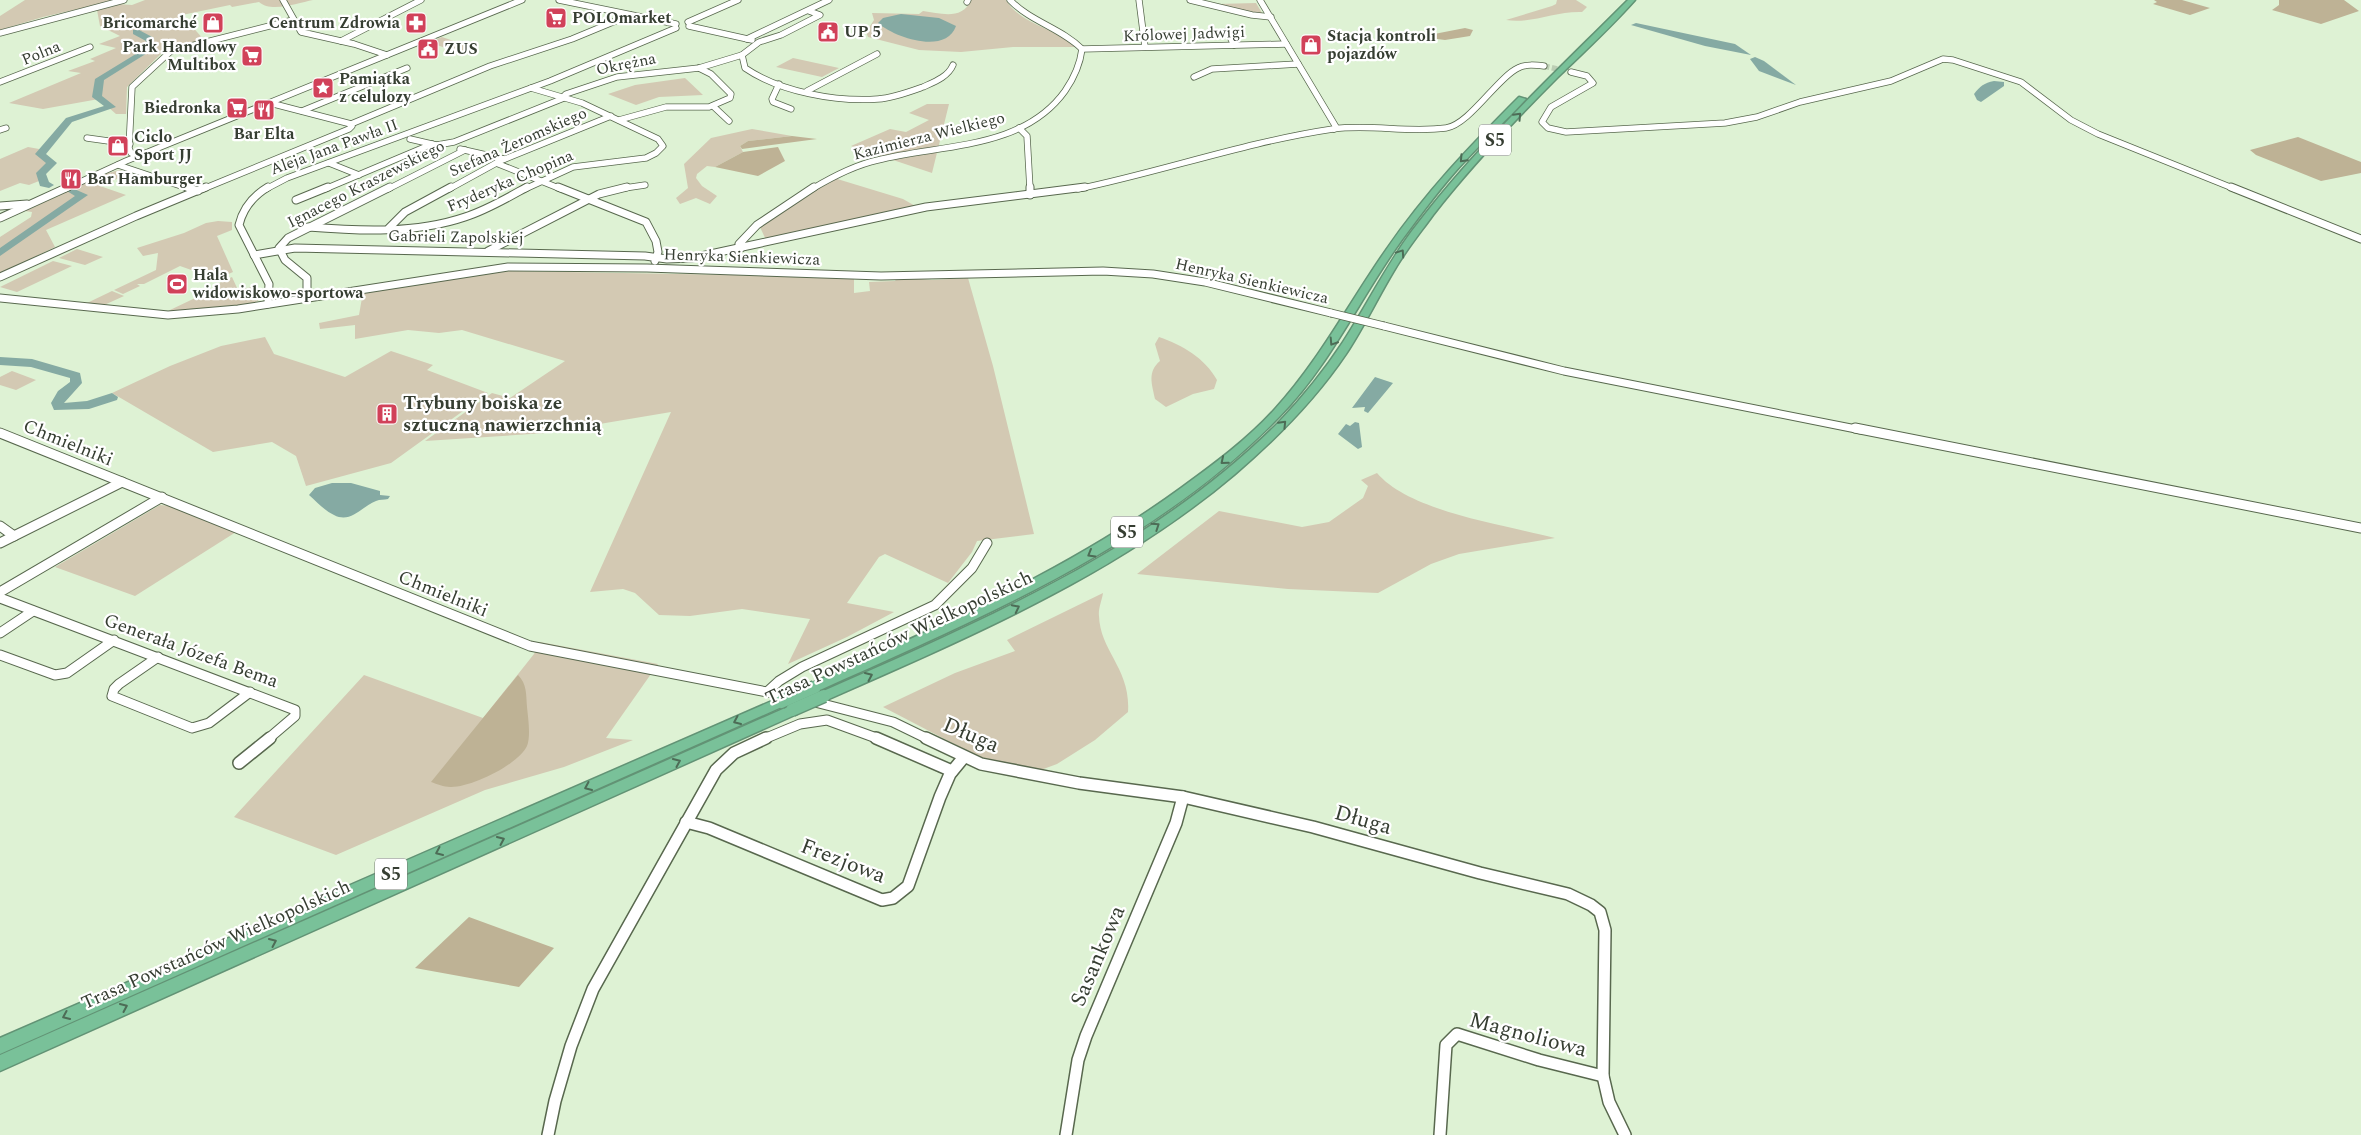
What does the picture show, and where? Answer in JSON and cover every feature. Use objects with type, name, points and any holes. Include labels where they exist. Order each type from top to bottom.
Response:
[{"type":"highway","name":"Trasa Powstańców Wielkopolskich","points":[[0,1063],[820,691],[1077,561],[1125,534],[1223,462],[1278,412],[1326,353],[1388,254],[1426,202],[1461,160],[1621,0]]},
{"type":"highway","name":"Trasa Powstańców Wielkopolskich","points":[[820,691],[980,626],[1076,576],[1163,521],[1201,494],[1254,451],[1304,401],[1324,377],[1347,344],[1391,269],[1432,211],[1472,164],[1632,0]]},
{"type":"highway","name":"Trasa Powstańców Wielkopolskich","points":[[0,1046],[787,706]]},
{"type":"street","points":[[0,32],[35,21],[99,8],[124,0]]},
{"type":"street","points":[[283,0],[302,33],[341,41],[387,55]]},
{"type":"street","points":[[341,41],[422,0]]},
{"type":"street","points":[[0,218],[138,156],[522,0]]},
{"type":"street","points":[[559,0],[676,26],[688,24],[738,0]]},
{"type":"street","points":[[747,39],[829,0]]},
{"type":"street","points":[[1010,0],[1022,14],[1057,31],[1082,49]]},
{"type":"street","points":[[1139,0],[1145,48]]},
{"type":"street","points":[[1190,0],[1271,18]]},
{"type":"street","points":[[1260,0],[1336,127],[1334,129]]},
{"type":"street","points":[[809,11],[820,15],[781,35],[759,42],[742,54],[742,63],[746,70],[762,79],[807,91],[850,98],[886,98],[938,80],[953,65]]},
{"type":"street","points":[[0,277],[106,229],[348,128],[352,126],[351,124],[490,66],[572,39],[630,15]]},
{"type":"street","points":[[168,52],[293,20]]},
{"type":"street","points":[[688,24],[759,42]]},
{"type":"street","name":"Aleja Jana Pawła II","points":[[268,304],[270,286],[239,225],[247,207],[261,192],[274,183],[531,88],[676,26]]},
{"type":"street","points":[[1227,31],[1234,45]]},
{"type":"street","name":"Królowej Jadwigi","points":[[1082,49],[1286,44]]},
{"type":"street","name":"Polna","points":[[0,82],[90,46]]},
{"type":"street","points":[[138,156],[130,152],[132,87],[174,46]]},
{"type":"street","name":"Kazimierza Wielkiego","points":[[741,248],[739,244],[741,240],[756,226],[809,188],[831,176],[877,160],[911,152],[970,144],[1019,128],[1040,117],[1060,102],[1081,62],[1082,49]]},
{"type":"street","name":"Okrężna","points":[[563,98],[566,94],[617,77],[676,69],[699,68],[742,54]]},
{"type":"street","points":[[807,91],[877,54]]},
{"type":"street","points":[[1571,72],[1587,76],[1593,83],[1555,103],[1543,118],[1542,122],[1548,128],[1566,132],[1725,122],[1757,117],[1800,102],[1891,81],[1943,59],[1953,60],[2021,82],[2059,111],[2098,134],[2361,239]]},
{"type":"street","points":[[1194,77],[1212,69],[1298,64]]},
{"type":"street","points":[[657,258],[692,258],[910,210],[1030,195],[1126,179],[1211,155],[1334,129],[1448,128],[1465,117],[1517,68],[1530,65],[1544,66]]},
{"type":"street","points":[[302,111],[407,68]]},
{"type":"street","points":[[619,120],[666,107],[713,106],[729,100],[731,94],[711,74],[699,68]]},
{"type":"street","points":[[779,84],[772,99],[773,102],[791,109]]},
{"type":"street","name":"Fryderyka Chopina","points":[[308,228],[420,228],[453,221],[566,170],[584,164],[644,158],[653,155],[662,148],[662,142],[658,139],[611,116],[531,88]]},
{"type":"street","points":[[410,138],[437,145],[455,145],[563,98]]},
{"type":"street","points":[[270,103],[351,124]]},
{"type":"street","points":[[713,106],[729,121]]},
{"type":"street","name":"Stefana Żeromskiego","points":[[389,228],[404,212],[504,159],[611,116]]},
{"type":"street","points":[[1019,128],[1027,136],[1030,195]]},
{"type":"street","points":[[87,138],[130,144]]},
{"type":"street","points":[[296,200],[437,145]]},
{"type":"street","points":[[420,151],[437,145]]},
{"type":"street","points":[[455,145],[465,150],[504,159]]},
{"type":"street","name":"Ignacego Kraszewskiego","points":[[307,291],[309,284],[307,277],[282,257],[279,249],[288,238],[465,150]]},
{"type":"street","points":[[329,163],[359,175]]},
{"type":"street","points":[[496,164],[649,224],[659,253],[657,258],[647,268]]},
{"type":"street","points":[[118,165],[198,191]]},
{"type":"street","points":[[488,251],[588,199],[614,189],[645,185]]},
{"type":"street","points":[[0,206],[31,204]]},
{"type":"street","name":"Gabrieli Zapolskiej","points":[[254,255],[279,249],[488,251],[657,258]]},
{"type":"street","name":"Henryka Sienkiewicza","points":[[0,298],[153,314],[205,313],[508,267],[647,268],[881,276],[1086,271],[1138,273],[1213,283],[1478,351],[1664,392],[2361,528]]},
{"type":"street","name":"Chmielniki","points":[[0,433],[530,646],[768,692],[893,722]]},
{"type":"street","points":[[0,543],[122,482]]},
{"type":"street","points":[[0,592],[162,497]]},
{"type":"street","points":[[0,526],[14,536]]},
{"type":"street","points":[[768,692],[778,681],[802,667],[935,604],[972,568],[987,543]]},
{"type":"street","name":"Generała Józefa Bema","points":[[0,598],[292,707],[296,712],[292,719],[239,763]]},
{"type":"street","points":[[0,633],[33,611]]},
{"type":"street","points":[[0,654],[55,675],[67,673],[114,640]]},
{"type":"street","points":[[158,657],[119,684],[114,689],[112,696],[192,728],[209,723],[250,692]]},
{"type":"street","points":[[548,1135],[558,1092],[585,1007],[593,989],[716,770],[734,753],[800,724],[827,720],[866,733],[952,771]]},
{"type":"street","name":"Długa","points":[[893,722],[981,764],[1011,771],[1183,798],[1313,827],[1480,873],[1568,894],[1592,905],[1600,912],[1604,930],[1603,1076],[1609,1102],[1625,1135]]},
{"type":"street","name":"Frezjowa","points":[[686,822],[709,828],[882,900],[893,898],[908,886],[940,797],[952,771],[964,757]]},
{"type":"street","name":"Sasankowa","points":[[1066,1135],[1074,1078],[1083,1044],[1176,823],[1183,798]]},
{"type":"street","name":"Magnoliowa","points":[[1440,1135],[1446,1045],[1457,1034],[1539,1060],[1603,1076]]},
{"type":"shaded area","points":[[25,0],[118,0],[43,17],[0,30],[0,16]]},
{"type":"shaded area","points":[[145,0],[313,0],[277,7],[270,7],[259,2],[232,7],[230,5],[182,15],[205,41],[178,48],[176,44],[170,45],[127,87],[126,114],[116,114],[99,99],[43,109],[9,103],[81,73],[68,71],[95,61],[90,59],[116,48],[99,44],[120,36],[100,26],[97,10],[118,4],[132,5]]},
{"type":"shaded area","points":[[971,0],[1006,0],[1020,15],[1067,40],[1075,47],[1013,47],[961,52],[919,50],[868,37],[866,32],[874,20],[872,13],[919,14],[923,11],[950,14],[962,11]]},
{"type":"shaded area","points":[[1196,0],[1217,4],[1256,3],[1262,13],[1251,14]]},
{"type":"shaded area","points":[[1557,0],[1576,0],[1587,7],[1582,12],[1562,13],[1516,21],[1506,20],[1552,6],[1556,4]]},
{"type":"shaded area","points":[[2154,0],[2182,0],[2210,8],[2190,15],[2153,4],[2157,2]]},
{"type":"shaded area","points":[[2279,0],[2344,0],[2359,11],[2321,24],[2272,10],[2279,5]]},
{"type":"shaded area","points":[[1465,28],[1473,30],[1470,36],[1445,40],[1429,38],[1429,35]]},
{"type":"shaded area","points":[[442,37],[474,48],[459,53],[429,42]]},
{"type":"shaded area","points":[[793,58],[839,68],[822,77],[776,67]]},
{"type":"shaded area","points":[[685,78],[703,95],[659,97],[636,105],[608,94],[635,85]]},
{"type":"shaded area","points":[[927,104],[949,104],[932,173],[851,146],[890,129],[906,132],[929,120],[909,113]]},
{"type":"shaded area","points":[[752,129],[792,136],[748,141],[740,146],[743,152],[715,167],[707,166],[697,174],[696,178],[702,186],[717,196],[710,204],[696,198],[680,204],[676,198],[688,188],[684,164],[711,138]]},
{"type":"shaded area","points":[[792,136],[817,139],[742,149],[740,146],[748,141]]},
{"type":"shaded area","points":[[2298,137],[2361,162],[2361,173],[2321,181],[2256,155],[2250,150]]},
{"type":"shaded area","points":[[28,147],[39,149],[38,155],[48,164],[38,173],[39,181],[29,185],[20,183],[0,191],[0,159]]},
{"type":"shaded area","points":[[778,147],[785,161],[758,176],[715,167],[743,152]]},
{"type":"shaded area","points":[[119,170],[131,173],[100,186],[126,195],[46,230],[55,247],[0,274],[0,237],[31,217],[32,212],[25,211],[105,174]]},
{"type":"shaded area","points":[[834,178],[903,199],[917,207],[766,240],[760,227]]},
{"type":"shaded area","points":[[218,221],[232,222],[232,230],[217,236],[233,272],[217,279],[180,266],[144,284],[137,284],[140,286],[123,294],[114,290],[156,270],[158,253],[143,256],[137,248],[184,233],[206,223]]},
{"type":"shaded area","points":[[77,249],[103,257],[85,265],[59,258]]},
{"type":"shaded area","points":[[53,261],[72,266],[17,292],[0,287]]},
{"type":"shaded area","points":[[510,271],[854,277],[854,293],[870,291],[869,282],[895,281],[898,277],[932,280],[968,278],[993,366],[1034,534],[977,541],[972,552],[948,583],[885,554],[879,557],[847,603],[894,612],[847,637],[788,664],[810,619],[742,609],[690,616],[659,615],[635,593],[623,589],[590,592],[671,412],[546,433],[425,441],[492,393],[510,398],[565,361],[462,330],[439,333],[408,330],[355,339],[355,325],[320,329],[319,323],[359,315],[363,292]]},
{"type":"shaded area","points":[[232,277],[238,290],[256,286],[260,292],[259,300],[247,307],[165,315],[170,310],[212,290],[221,282]]},
{"type":"shaded area","points":[[112,291],[124,296],[102,306],[85,304]]},
{"type":"shaded area","points":[[265,337],[274,354],[345,377],[391,351],[433,365],[427,370],[488,393],[391,463],[306,486],[296,456],[272,442],[213,452],[112,393],[170,366],[221,346]]},
{"type":"shaded area","points":[[1159,337],[1184,348],[1206,365],[1217,380],[1214,389],[1193,394],[1166,407],[1155,399],[1152,374],[1153,369],[1160,361],[1155,344]]},
{"type":"shaded area","points":[[12,371],[36,380],[16,390],[0,385],[0,377]]},
{"type":"shaded area","points":[[1377,473],[1392,486],[1412,498],[1435,507],[1486,522],[1555,538],[1459,554],[1431,564],[1378,593],[1288,589],[1137,574],[1219,511],[1302,527],[1329,522],[1363,498],[1368,486],[1361,480]]},
{"type":"shaded area","points":[[160,505],[171,506],[236,532],[135,596],[55,567]]},
{"type":"shaded area","points":[[1103,593],[1099,613],[1101,628],[1104,640],[1125,684],[1128,697],[1128,712],[1095,740],[1057,764],[1038,771],[983,759],[883,707],[955,673],[1015,651],[1007,640]]},
{"type":"shaded area","points":[[540,642],[658,664],[606,738],[633,740],[564,767],[485,790],[336,855],[234,817],[364,675],[483,718],[534,654]]},
{"type":"shaded area","points":[[518,675],[526,690],[529,726],[527,746],[522,753],[504,768],[469,784],[450,787],[431,782]]},
{"type":"shaded area","points":[[469,917],[554,948],[519,987],[415,968]]},
{"type":"water","points":[[901,14],[939,18],[956,26],[950,35],[942,40],[931,42],[896,34],[878,23],[883,18]]},
{"type":"water","points":[[1636,23],[1735,44],[1751,55],[1705,46],[1631,25]]},
{"type":"water","points":[[1755,57],[1764,61],[1796,85],[1759,71],[1750,59]]},
{"type":"water","points":[[1994,81],[2004,82],[2004,86],[1981,102],[1977,100],[1974,94],[1978,89]]},
{"type":"water","points":[[1375,377],[1393,383],[1368,413],[1364,411],[1365,407],[1352,408]]},
{"type":"water","points":[[1355,422],[1359,423],[1362,447],[1358,449],[1338,434],[1346,424],[1350,426]]},
{"type":"water","points":[[332,483],[351,483],[380,491],[380,495],[390,496],[388,499],[371,503],[351,516],[340,517],[327,511],[309,495],[315,488]]},
{"type":"waterway","points":[[49,185],[44,184],[41,173],[52,163],[40,154],[69,120],[111,107],[97,97],[100,79],[148,50],[151,40],[136,32]]},
{"type":"waterway","points":[[0,253],[83,195],[72,191]]},
{"type":"waterway","points":[[0,361],[32,363],[76,376],[76,383],[63,394],[57,403],[59,407],[89,405],[112,397]]},
{"type":"tunnel","points":[[1544,66],[1571,72]]},
{"type":"place","name":"POLOmarket","points":[[556,18]]},
{"type":"place","name":"Bricomarché","points":[[213,23]]},
{"type":"place","name":"Centrum Zdrowia","points":[[416,23]]},
{"type":"place","name":"UP 5","points":[[828,32]]},
{"type":"place","name":"Stacja kontroli pojazdów","points":[[1311,45]]},
{"type":"place","name":"ZUS","points":[[428,49]]},
{"type":"place","name":"Park Handlowy Multibox","points":[[252,56]]},
{"type":"place","name":"Pamiątka z celulozy","points":[[323,88]]},
{"type":"place","name":"Biedronka","points":[[237,108]]},
{"type":"place","name":"Bar Elta","points":[[264,110]]},
{"type":"place","name":"Ciclo Sport JJ","points":[[118,146]]},
{"type":"place","name":"Bar Hamburger","points":[[71,179]]},
{"type":"place","name":"Hala widowiskowo-sportowa","points":[[177,284]]},
{"type":"place","name":"Trybuny boiska ze sztuczną nawierzchnią","points":[[387,414]]}]
